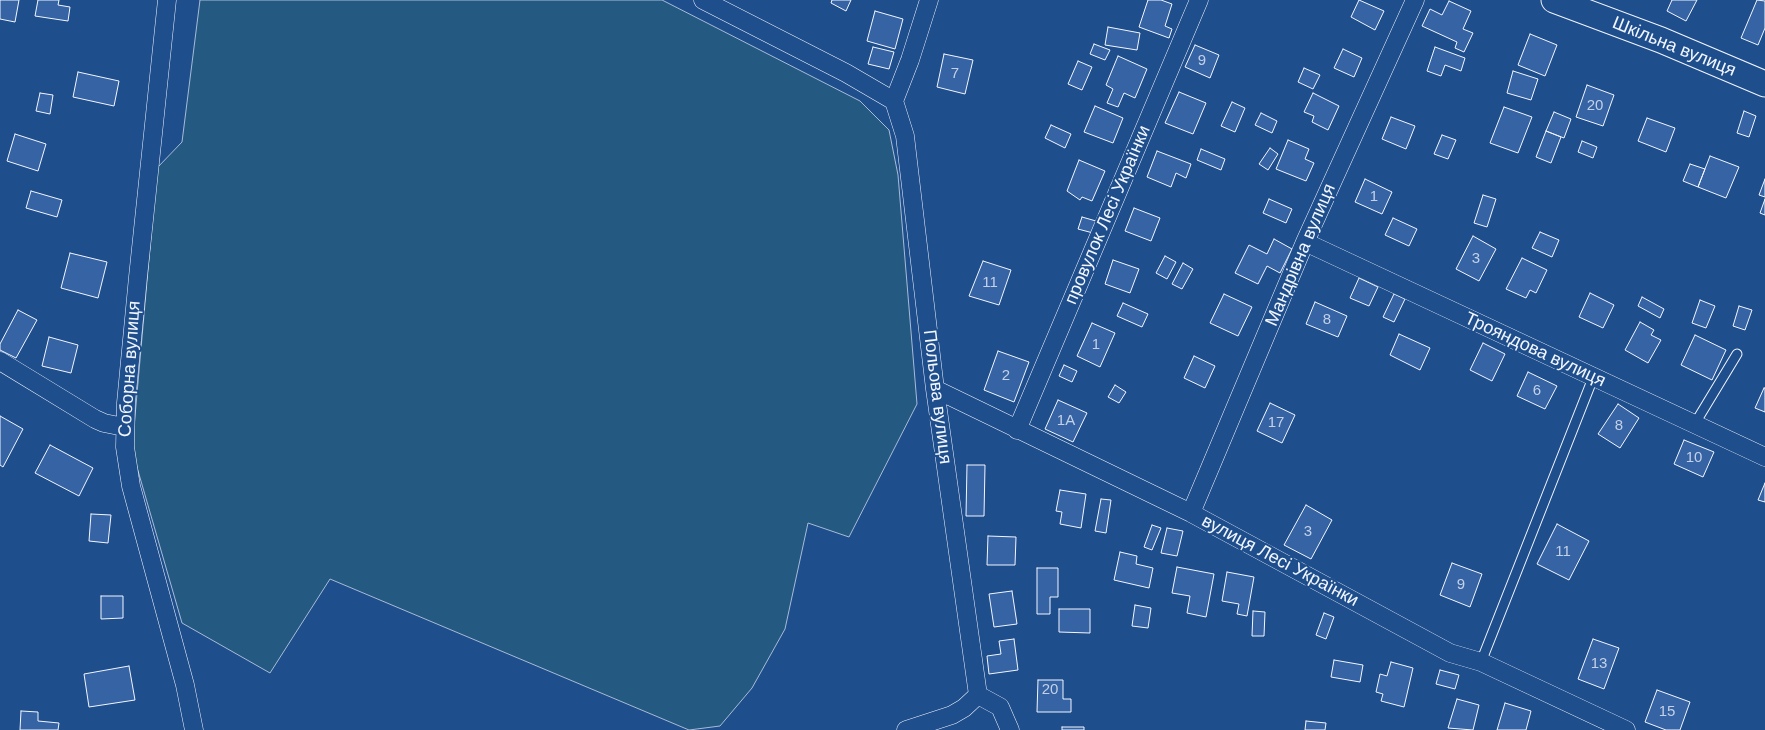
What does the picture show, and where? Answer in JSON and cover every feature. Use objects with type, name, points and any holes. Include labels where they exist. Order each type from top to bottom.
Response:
[{"type":"main road","name":"Шкільна вулиця","points":[[1554,0],[1661,40],[1765,84]]},
{"type":"street","name":"Соборна вулиця","points":[[167,0],[124,427],[131,486],[184,685],[194,730]]},
{"type":"street","points":[[703,0],[846,73],[894,101],[910,60],[929,0]]},
{"type":"street","name":"провулок Лесі Українки","points":[[1017,430],[1199,0]]},
{"type":"street","name":"Мандрівна вулиця","points":[[1191,513],[1305,242],[1415,0]]},
{"type":"street","name":"Польова вулиця","points":[[894,101],[905,136],[935,389],[978,695]]},
{"type":"street","name":"Трояндова вулиця","points":[[1305,242],[1765,457]]},
{"type":"street","points":[[0,361],[104,423],[124,427]]},
{"type":"street","name":"вулиця Лесі Українки","points":[[935,389],[1191,513],[1450,653],[1481,662],[1626,730]]},
{"type":"street","points":[[906,730],[952,715],[964,708],[978,695],[1000,707],[1010,730]]},
{"type":"lane","points":[[1693,425],[1736,354]]},
{"type":"lane","points":[[1481,662],[1593,378]]},
{"type":"shaded area","points":[[200,0],[662,0],[860,101],[889,130],[898,175],[917,404],[849,537],[808,523],[785,629],[752,688],[720,726],[689,730],[330,579],[270,673],[182,623],[132,450],[157,168],[182,142]]},
{"type":"building","points":[[0,0],[19,0],[15,22],[0,19]]},
{"type":"building","points":[[38,0],[59,0],[58,5],[70,7],[68,21],[35,16]]},
{"type":"building","points":[[832,0],[851,0],[846,11],[831,3]]},
{"type":"building","points":[[1148,0],[1161,0],[1172,4],[1165,26],[1172,29],[1169,38],[1139,27]]},
{"type":"building","points":[[1359,0],[1384,11],[1375,30],[1351,17]]},
{"type":"building","points":[[1672,0],[1697,0],[1686,21],[1667,11]]},
{"type":"building","points":[[1757,0],[1765,1],[1765,28],[1758,45],[1741,38]]},
{"type":"building","points":[[1449,1],[1471,11],[1463,29],[1473,33],[1464,52],[1455,48],[1457,42],[1422,26],[1430,9],[1442,15]]},
{"type":"building","points":[[875,11],[903,19],[895,49],[867,41]]},
{"type":"building","points":[[1108,27],[1140,33],[1137,50],[1105,45]]},
{"type":"building","points":[[1530,34],[1557,45],[1545,76],[1518,65]]},
{"type":"building","points":[[1094,44],[1110,50],[1105,60],[1090,54]]},
{"type":"building","points":[[1195,45],[1219,55],[1210,78],[1185,67]]},
{"type":"building","points":[[873,47],[894,52],[889,69],[868,64]]},
{"type":"building","points":[[1435,47],[1465,58],[1461,71],[1445,65],[1441,76],[1427,71]]},
{"type":"building","points":[[1343,49],[1362,58],[1354,77],[1334,68]]},
{"type":"building","points":[[944,54],[973,60],[965,94],[937,87]]},
{"type":"building","points":[[1118,56],[1147,69],[1135,98],[1124,93],[1118,107],[1107,103],[1113,89],[1106,85]]},
{"type":"building","points":[[1078,61],[1092,67],[1082,90],[1068,84]]},
{"type":"building","points":[[1304,68],[1320,75],[1313,89],[1298,82]]},
{"type":"building","points":[[1513,71],[1538,79],[1531,100],[1507,93]]},
{"type":"building","points":[[78,72],[119,81],[114,106],[73,97]]},
{"type":"building","points":[[1587,85],[1614,95],[1603,126],[1576,117]]},
{"type":"building","points":[[1179,92],[1206,103],[1193,134],[1165,123]]},
{"type":"building","points":[[40,93],[53,95],[50,114],[36,111]]},
{"type":"building","points":[[1313,93],[1339,106],[1328,130],[1312,122],[1314,116],[1304,112]]},
{"type":"building","points":[[1232,102],[1245,108],[1235,132],[1221,126]]},
{"type":"building","points":[[1095,106],[1123,118],[1113,143],[1084,132]]},
{"type":"building","points":[[1504,107],[1532,117],[1518,153],[1490,143]]},
{"type":"building","points":[[1744,111],[1756,116],[1749,137],[1737,133]]},
{"type":"building","points":[[1554,112],[1571,119],[1564,138],[1546,131]]},
{"type":"building","points":[[1261,113],[1277,121],[1272,133],[1255,125]]},
{"type":"building","points":[[1391,117],[1415,126],[1406,149],[1382,139]]},
{"type":"building","points":[[1647,118],[1675,128],[1666,152],[1638,141]]},
{"type":"building","points":[[1051,125],[1071,134],[1065,148],[1045,138]]},
{"type":"building","points":[[1546,131],[1561,137],[1551,163],[1536,157]]},
{"type":"building","points":[[15,134],[46,144],[38,171],[7,161]]},
{"type":"building","points":[[1442,135],[1456,140],[1448,159],[1434,154]]},
{"type":"building","points":[[1288,140],[1309,149],[1305,159],[1314,163],[1306,181],[1276,169]]},
{"type":"building","points":[[1582,141],[1597,147],[1593,158],[1578,152]]},
{"type":"building","points":[[1270,148],[1278,154],[1268,170],[1259,164]]},
{"type":"building","points":[[1201,149],[1225,159],[1221,170],[1197,160]]},
{"type":"building","points":[[1157,151],[1191,164],[1186,178],[1176,173],[1171,187],[1147,177]]},
{"type":"building","points":[[1710,156],[1739,167],[1726,198],[1698,187]]},
{"type":"building","points":[[1079,160],[1105,171],[1092,201],[1082,197],[1080,200],[1067,191]]},
{"type":"building","points":[[1690,164],[1705,169],[1698,187],[1683,181]]},
{"type":"building","points":[[1365,179],[1392,192],[1382,214],[1355,202]]},
{"type":"building","points":[[1765,179],[1765,197],[1759,195]]},
{"type":"building","points":[[31,191],[62,200],[57,217],[26,208]]},
{"type":"building","points":[[1483,195],[1496,199],[1487,227],[1474,223]]},
{"type":"building","points":[[1269,199],[1292,209],[1286,223],[1263,213]]},
{"type":"building","points":[[1765,199],[1765,215],[1760,213]]},
{"type":"building","points":[[1134,208],[1160,218],[1151,241],[1125,231]]},
{"type":"building","points":[[1082,217],[1096,221],[1093,233],[1078,229]]},
{"type":"building","points":[[1393,218],[1417,229],[1409,246],[1385,235]]},
{"type":"building","points":[[1540,232],[1559,240],[1552,257],[1532,248]]},
{"type":"building","points":[[1473,236],[1496,249],[1479,281],[1456,269]]},
{"type":"building","points":[[1274,239],[1292,249],[1280,273],[1267,266],[1258,284],[1235,273],[1249,245],[1267,254]]},
{"type":"building","points":[[70,253],[107,262],[98,298],[61,288]]},
{"type":"building","points":[[1165,256],[1176,262],[1167,279],[1156,273]]},
{"type":"building","points":[[1522,258],[1547,270],[1536,293],[1530,290],[1526,298],[1506,289]]},
{"type":"building","points":[[1113,260],[1139,269],[1130,293],[1105,284]]},
{"type":"building","points":[[983,261],[1011,270],[999,305],[969,296]]},
{"type":"building","points":[[1183,263],[1193,269],[1182,289],[1172,284]]},
{"type":"building","points":[[1359,278],[1378,287],[1369,306],[1350,298]]},
{"type":"building","points":[[1590,293],[1614,305],[1603,328],[1579,317]]},
{"type":"building","points":[[1224,294],[1252,307],[1238,336],[1210,323]]},
{"type":"building","points":[[1394,294],[1405,299],[1394,322],[1383,317]]},
{"type":"building","points":[[1642,297],[1664,309],[1660,318],[1638,306]]},
{"type":"building","points":[[1700,300],[1715,306],[1706,328],[1692,323]]},
{"type":"building","points":[[1315,302],[1347,316],[1338,337],[1306,324]]},
{"type":"building","points":[[1123,303],[1148,314],[1142,327],[1117,316]]},
{"type":"building","points":[[1739,306],[1752,310],[1745,330],[1733,326]]},
{"type":"building","points":[[18,310],[37,320],[16,358],[0,350],[0,344]]},
{"type":"building","points":[[1640,322],[1654,330],[1651,335],[1661,340],[1648,363],[1625,350]]},
{"type":"building","points":[[1092,323],[1115,333],[1100,367],[1077,356]]},
{"type":"building","points":[[1399,334],[1430,348],[1420,370],[1390,355]]},
{"type":"building","points":[[1695,335],[1726,350],[1712,380],[1681,365]]},
{"type":"building","points":[[49,337],[78,345],[71,373],[42,366]]},
{"type":"building","points":[[1483,343],[1505,354],[1492,381],[1470,370]]},
{"type":"building","points":[[998,351],[1029,362],[1014,402],[984,390]]},
{"type":"building","points":[[1194,356],[1215,366],[1205,388],[1184,378]]},
{"type":"building","points":[[1064,365],[1077,371],[1072,382],[1059,376]]},
{"type":"building","points":[[1528,372],[1557,386],[1545,409],[1517,396]]},
{"type":"building","points":[[1115,385],[1126,392],[1119,403],[1108,397]]},
{"type":"building","points":[[1765,388],[1765,412],[1755,408]]},
{"type":"building","points":[[1058,400],[1087,413],[1073,442],[1045,429]]},
{"type":"building","points":[[1270,403],[1295,415],[1282,443],[1257,431]]},
{"type":"building","points":[[1618,404],[1639,418],[1620,448],[1598,434]]},
{"type":"building","points":[[0,416],[23,429],[3,467],[0,465]]},
{"type":"building","points":[[1684,440],[1714,452],[1703,477],[1674,464]]},
{"type":"building","points":[[50,445],[93,468],[79,496],[35,473]]},
{"type":"building","points":[[967,465],[985,465],[984,516],[966,516]]},
{"type":"building","points":[[1765,483],[1765,502],[1758,500]]},
{"type":"building","points":[[1060,490],[1086,494],[1081,528],[1060,524],[1062,512],[1056,511]]},
{"type":"building","points":[[1101,499],[1111,500],[1106,533],[1095,531]]},
{"type":"building","points":[[1306,505],[1332,520],[1311,559],[1284,545]]},
{"type":"building","points":[[91,514],[111,515],[108,543],[89,541]]},
{"type":"building","points":[[1557,524],[1589,541],[1569,580],[1537,564]]},
{"type":"building","points":[[1152,525],[1161,528],[1152,550],[1144,547]]},
{"type":"building","points":[[1167,528],[1183,531],[1177,556],[1161,553]]},
{"type":"building","points":[[988,536],[1016,537],[1015,565],[987,565]]},
{"type":"building","points":[[1120,552],[1137,556],[1136,564],[1153,568],[1149,588],[1114,580]]},
{"type":"building","points":[[1452,563],[1482,574],[1470,607],[1440,595]]},
{"type":"building","points":[[1177,567],[1214,574],[1206,617],[1187,613],[1190,596],[1172,593]]},
{"type":"building","points":[[1037,568],[1058,568],[1058,597],[1050,597],[1050,614],[1037,614]]},
{"type":"building","points":[[1227,572],[1254,577],[1247,616],[1237,614],[1239,604],[1222,601]]},
{"type":"building","points":[[1012,591],[1017,624],[994,627],[989,594]]},
{"type":"building","points":[[101,596],[123,596],[123,618],[101,619]]},
{"type":"building","points":[[1135,605],[1151,608],[1148,628],[1132,626]]},
{"type":"building","points":[[1059,609],[1090,609],[1090,633],[1059,632]]},
{"type":"building","points":[[1253,611],[1265,612],[1264,636],[1252,636]]},
{"type":"building","points":[[1324,613],[1334,617],[1326,639],[1316,635]]},
{"type":"building","points":[[1014,639],[1018,670],[989,674],[987,656],[1001,654],[999,641]]},
{"type":"building","points":[[1593,639],[1619,648],[1604,689],[1578,679]]},
{"type":"building","points":[[1334,660],[1363,665],[1360,682],[1331,677]]},
{"type":"building","points":[[1391,662],[1413,668],[1404,707],[1381,701],[1383,694],[1376,692],[1380,674],[1387,676]]},
{"type":"building","points":[[129,666],[135,700],[89,707],[84,674]]},
{"type":"building","points":[[1440,670],[1459,675],[1455,689],[1436,684]]},
{"type":"building","points":[[1038,680],[1063,680],[1063,699],[1071,699],[1071,712],[1037,712]]},
{"type":"building","points":[[1657,690],[1690,702],[1680,730],[1666,730],[1645,722]]},
{"type":"building","points":[[1457,699],[1479,705],[1473,730],[1448,728]]},
{"type":"building","points":[[1505,703],[1531,711],[1526,730],[1497,730]]},
{"type":"building","points":[[21,711],[38,712],[38,721],[59,723],[58,730],[20,730]]},
{"type":"building","points":[[1306,721],[1326,723],[1325,730],[1305,730]]},
{"type":"building","points":[[1062,727],[1084,727],[1084,730],[1062,730]]}]
